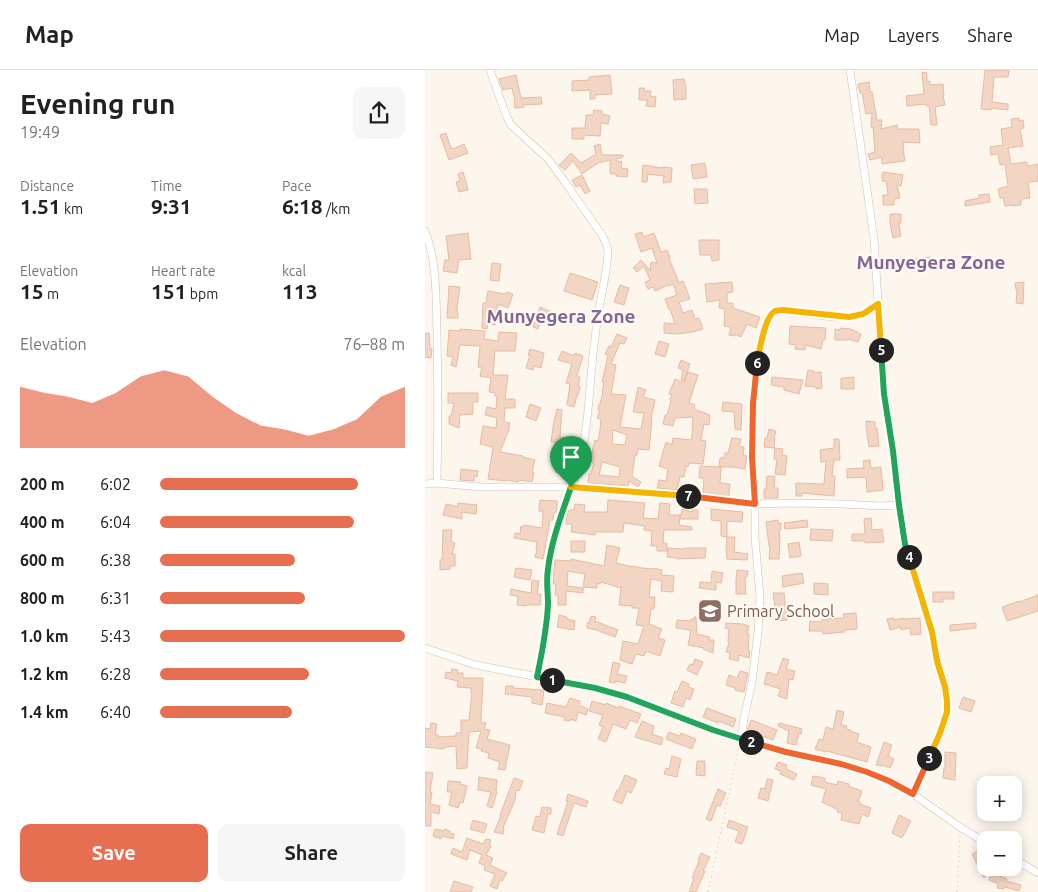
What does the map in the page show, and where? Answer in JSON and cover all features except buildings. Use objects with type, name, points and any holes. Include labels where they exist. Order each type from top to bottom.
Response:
[{"type":"street","points":[[490,70],[511,125],[548,159],[602,235],[608,252],[604,285],[598,311],[588,412],[579,463],[561,516],[548,568],[548,604],[537,677]]},
{"type":"street","points":[[851,70],[875,239],[884,394],[899,505],[905,544],[932,632],[947,701],[947,712],[940,733],[913,794]]},
{"type":"street","points":[[425,231],[433,264],[436,297],[438,376],[437,483]]},
{"type":"street","points":[[741,738],[759,632],[760,596],[755,538],[752,457],[753,404],[756,367],[766,324],[770,315],[775,311],[783,310],[849,317],[863,314],[878,304]]},
{"type":"street","points":[[425,484],[437,483],[480,487],[571,487],[677,495],[755,504],[899,505]]},
{"type":"street","points":[[425,648],[476,665],[595,688],[627,697],[713,730],[786,752],[841,764],[874,775],[913,794],[977,837]]},
{"type":"street","points":[[1022,864],[1038,873]]},
{"type":"path","points":[[708,892],[741,738]]},
{"type":"path","points":[[957,892],[960,827]]},
{"type":"place","name":"Primary School","points":[[710,611]]},
{"type":"district","name":"Munyegera Zone","points":[[931,262]]},
{"type":"district","name":"Munyegera Zone","points":[[561,316]]},
{"type":"route","points":[[878,304],[884,394],[905,544],[932,632],[947,701],[947,712],[940,733],[913,794],[867,772],[841,764],[786,752],[713,730],[627,697],[595,688],[537,677],[545,638],[548,604],[548,568],[561,516],[571,487],[677,495],[755,504],[752,457],[753,404],[756,367],[766,324],[770,315],[775,311],[783,310],[849,317],[863,314],[878,304]]}]
